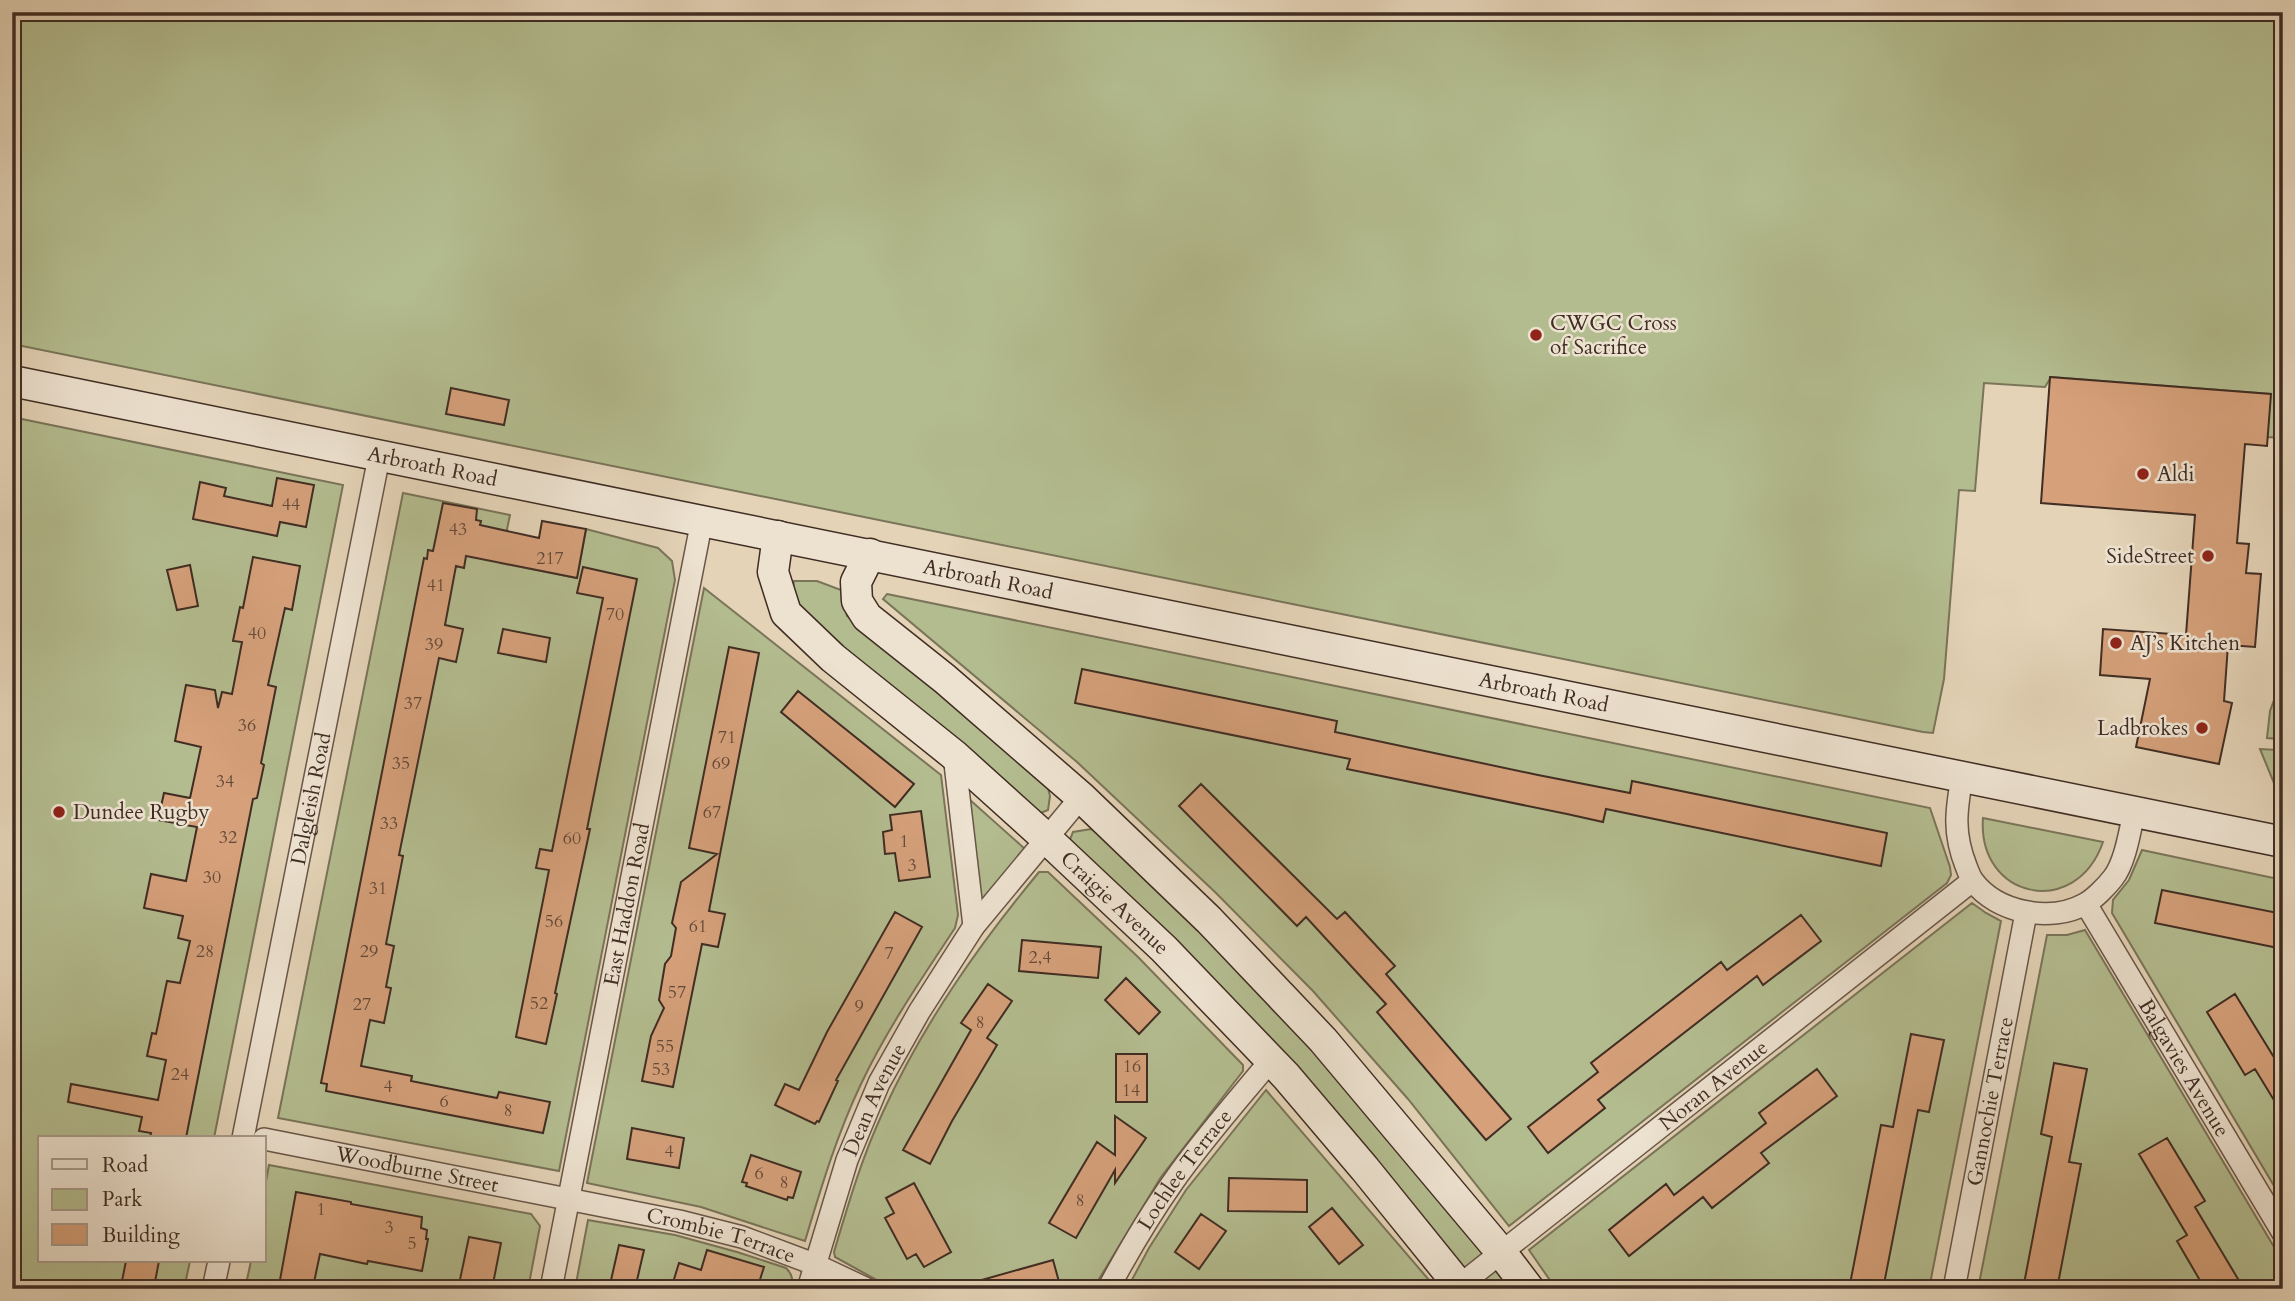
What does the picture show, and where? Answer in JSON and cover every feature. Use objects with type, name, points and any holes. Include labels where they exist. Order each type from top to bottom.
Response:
[{"type":"main road","name":"Arbroath Road","points":[[12,381],[2283,842]]},
{"type":"main road","name":"Craigie Avenue","points":[[778,536],[772,572],[786,613],[833,658],[954,755],[1164,949],[1271,1060],[1365,1169],[1459,1287]]},
{"type":"main road","points":[[870,554],[856,582],[857,601],[867,617],[945,679],[1081,797],[1209,920],[1323,1040],[1501,1252],[1528,1289]]},
{"type":"street","name":"Dalgleish Road","points":[[252,1136],[379,457]]},
{"type":"street","name":"East Haddon Road","points":[[551,1289],[702,520]]},
{"type":"street","points":[[954,755],[974,926]]},
{"type":"street","points":[[1962,777],[1957,806],[1958,844],[1972,881],[1997,902],[2026,913],[2060,913],[2086,904],[2114,877],[2129,840],[2134,812]]},
{"type":"street","name":"Dean Avenue","points":[[808,1289],[847,1160],[879,1083],[919,1012],[974,926],[1081,797]]},
{"type":"street","name":"Noran Avenue","points":[[1459,1287],[1972,881]]},
{"type":"street","name":"Balgavies Avenue","points":[[2086,904],[2283,1233]]},
{"type":"street","name":"Gannochie Terrace","points":[[1954,1289],[2026,913]]},
{"type":"street","name":"Lochlee Terrace","points":[[1108,1289],[1173,1182],[1271,1060]]},
{"type":"street","name":"Woodburne Street","points":[[266,1141],[568,1199]]},
{"type":"street","name":"Crombie Terrace","points":[[568,1199],[679,1221],[742,1237],[814,1264],[867,1289]]},
{"type":"street","points":[[213,1289],[219,1262]]},
{"type":"green space","points":[[12,12],[2283,12],[2283,438],[2267,437],[2270,394],[2051,377],[2045,387],[1984,383],[1975,491],[1959,490],[1944,679],[1933,733],[1923,732],[12,344]]},
{"type":"green space","points":[[12,417],[343,485],[214,1136],[38,1136],[38,1262],[190,1262],[184,1289],[12,1289]]},
{"type":"green space","points":[[403,493],[510,515],[500,563],[577,578],[586,529],[658,548],[672,561],[675,580],[559,1171],[278,1118]]},
{"type":"green space","points":[[794,581],[817,581],[841,590],[847,616],[938,687],[1047,784],[1050,796],[1048,810],[1038,814],[831,639],[798,606],[792,594]]},
{"type":"green space","points":[[704,588],[941,775],[958,915],[955,928],[893,1024],[861,1084],[823,1181],[805,1241],[701,1207],[587,1183]]},
{"type":"green space","points":[[887,594],[1930,808],[1951,875],[1947,883],[1509,1226],[1408,1099],[1313,991],[1215,892],[1077,762],[883,599]]},
{"type":"green space","points":[[2283,676],[2283,805],[2260,749],[2278,750],[2279,739],[2267,738],[2270,711]]},
{"type":"green space","points":[[969,799],[1025,849],[982,903]]},
{"type":"green space","points":[[1983,818],[2103,842],[2090,867],[2072,883],[2052,890],[2031,890],[2011,882],[1995,867],[1985,845]]},
{"type":"green space","points":[[1091,829],[1103,835],[1315,1048],[1483,1248],[1483,1255],[1466,1268],[1460,1267],[1069,842],[1073,832]]},
{"type":"green space","points":[[2142,850],[2283,880],[2283,1201],[2112,913],[2113,900],[2129,880]]},
{"type":"green space","points":[[1039,872],[1048,872],[1138,957],[1243,1065],[1243,1071],[1161,1177],[1093,1289],[893,1289],[835,1257],[834,1252],[862,1164],[899,1079],[934,1017],[973,957]]},
{"type":"green space","points":[[1972,903],[2001,921],[1929,1289],[1556,1289],[1529,1250]]},
{"type":"green space","points":[[2085,930],[2283,1262],[2283,1289],[1978,1289],[2047,935],[2067,935]]},
{"type":"green space","points":[[1266,1090],[1435,1287],[1433,1289],[1127,1289],[1186,1190]]},
{"type":"green space","points":[[269,1165],[531,1214],[540,1226],[528,1289],[245,1289],[251,1262],[266,1262],[266,1181]]},
{"type":"green space","points":[[588,1220],[675,1235],[786,1268],[792,1278],[791,1289],[575,1289]]},
{"type":"green space","points":[[1495,1269],[1500,1271],[1514,1289],[1476,1289],[1477,1282]]},
{"type":"building","points":[[2050,377],[2271,394],[2267,446],[2245,444],[2237,543],[2249,544],[2246,573],[2261,574],[2255,647],[2228,645],[2224,701],[2232,703],[2219,764],[2136,747],[2150,679],[2100,675],[2103,629],[2186,635],[2195,515],[2041,503]]},
{"type":"building","points":[[451,388],[509,400],[504,425],[446,414]]},
{"type":"building","points":[[277,478],[314,485],[306,527],[280,522],[277,536],[193,519],[200,482],[226,488],[224,496],[272,506]]},
{"type":"building","points":[[443,503],[477,509],[476,520],[481,521],[480,525],[539,538],[542,521],[586,529],[577,578],[466,556],[464,568],[456,566],[445,625],[463,629],[456,662],[439,658],[399,855],[403,856],[386,944],[394,946],[386,987],[391,988],[384,1023],[370,1020],[361,1066],[412,1076],[411,1081],[497,1098],[499,1092],[550,1102],[543,1133],[326,1091],[327,1084],[321,1083],[424,558],[427,559],[428,550],[433,551]]},
{"type":"building","points":[[253,557],[300,566],[292,610],[285,608],[268,685],[276,687],[261,763],[264,765],[257,798],[253,799],[186,1136],[150,1136],[151,1133],[139,1131],[142,1117],[68,1102],[71,1084],[158,1100],[166,1060],[147,1056],[152,1033],[156,1034],[167,981],[180,983],[190,941],[178,938],[183,916],[144,908],[151,874],[186,881],[197,827],[158,820],[164,793],[190,798],[201,747],[175,741],[186,685],[215,690],[218,708],[222,692],[232,694],[242,642],[233,641],[240,607],[243,608]]},
{"type":"building","points":[[190,565],[198,606],[177,610],[167,570]]},
{"type":"building","points":[[583,567],[637,579],[546,1044],[516,1037],[549,870],[536,868],[540,849],[552,851],[603,598],[577,593]]},
{"type":"building","points":[[503,629],[550,638],[546,662],[498,653]]},
{"type":"building","points":[[729,647],[759,653],[709,911],[725,914],[718,947],[702,944],[673,1087],[642,1081],[651,1036],[664,1008],[659,1000],[665,964],[671,956],[676,928],[672,923],[681,882],[717,854],[689,848]]},
{"type":"building","points":[[1082,669],[1337,721],[1335,732],[1538,775],[1630,793],[1632,781],[1887,833],[1881,866],[1606,809],[1603,822],[1347,769],[1350,759],[1075,703]]},
{"type":"building","points":[[798,691],[914,784],[895,807],[781,712]]},
{"type":"building","points":[[1201,784],[1337,919],[1345,912],[1395,966],[1386,974],[1511,1119],[1486,1140],[1377,1012],[1386,1004],[1306,917],[1297,926],[1179,806]]},
{"type":"building","points":[[921,811],[930,877],[899,881],[895,853],[885,854],[883,832],[892,830],[890,815]]},
{"type":"building","points":[[2162,890],[2283,914],[2283,949],[2155,923]]},
{"type":"building","points":[[895,912],[922,927],[836,1080],[838,1081],[819,1122],[815,1124],[775,1105],[785,1084],[799,1090],[827,1032]]},
{"type":"building","points":[[1801,915],[1821,941],[1763,985],[1757,976],[1598,1100],[1605,1108],[1548,1153],[1528,1127],[1598,1072],[1591,1063],[1721,962],[1727,970]]},
{"type":"building","points":[[1022,940],[1101,947],[1098,978],[1019,971]]},
{"type":"building","points":[[1126,978],[1160,1012],[1139,1034],[1105,1000]]},
{"type":"building","points":[[988,984],[1012,1001],[987,1038],[997,1045],[930,1164],[903,1150],[971,1030],[961,1023]]},
{"type":"building","points":[[2235,994],[2283,1072],[2283,1115],[2255,1069],[2245,1075],[2207,1012]]},
{"type":"building","points":[[1911,1034],[1944,1040],[1929,1112],[1918,1110],[1883,1289],[1849,1289],[1881,1125],[1893,1127]]},
{"type":"building","points":[[1116,1054],[1147,1054],[1147,1102],[1116,1102]]},
{"type":"building","points":[[2054,1063],[2087,1069],[2069,1162],[2081,1164],[2057,1289],[2023,1289],[2052,1137],[2041,1134]]},
{"type":"building","points":[[1817,1069],[1837,1096],[1761,1153],[1769,1163],[1712,1208],[1703,1197],[1629,1256],[1609,1230],[1666,1184],[1674,1195],[1766,1123],[1759,1113]]},
{"type":"building","points":[[1115,1116],[1146,1138],[1115,1183],[1115,1170],[1076,1238],[1049,1223],[1097,1142],[1115,1155]]},
{"type":"building","points":[[632,1128],[684,1138],[679,1168],[627,1159]]},
{"type":"building","points":[[2167,1138],[2205,1201],[2195,1207],[2244,1289],[2205,1289],[2177,1241],[2187,1235],[2139,1154]]},
{"type":"building","points":[[751,1155],[801,1172],[793,1198],[788,1197],[787,1200],[746,1186],[747,1183],[742,1182]]},
{"type":"building","points":[[1229,1178],[1307,1180],[1307,1212],[1228,1211]]},
{"type":"building","points":[[914,1183],[951,1252],[924,1267],[916,1254],[907,1259],[885,1218],[894,1213],[886,1198]]},
{"type":"building","points":[[296,1192],[422,1217],[421,1228],[427,1230],[428,1239],[422,1271],[368,1261],[367,1264],[320,1254],[313,1287],[280,1280]]},
{"type":"building","points":[[1332,1208],[1363,1245],[1339,1264],[1309,1227]]},
{"type":"building","points":[[1201,1214],[1226,1231],[1199,1269],[1175,1252]]},
{"type":"building","points":[[469,1237],[501,1243],[492,1289],[458,1289]]},
{"type":"building","points":[[619,1245],[644,1250],[635,1289],[609,1289]]},
{"type":"building","points":[[707,1250],[764,1267],[757,1289],[671,1289],[679,1263],[701,1270]]},
{"type":"building","points":[[1053,1260],[1061,1289],[972,1289],[971,1283]]},
{"type":"building","points":[[126,1262],[159,1262],[154,1287],[122,1281]]},
{"type":"place","name":"CWGC Cross of Sacrifice","points":[[1536,335]]},
{"type":"place","name":"Aldi","points":[[2143,474]]},
{"type":"place","name":"SideStreet","points":[[2208,556]]},
{"type":"place","name":"AJ’s Kitchen","points":[[2116,643]]},
{"type":"place","name":"Ladbrokes","points":[[2202,728]]},
{"type":"place","name":"Dundee Rugby","points":[[59,812]]}]
